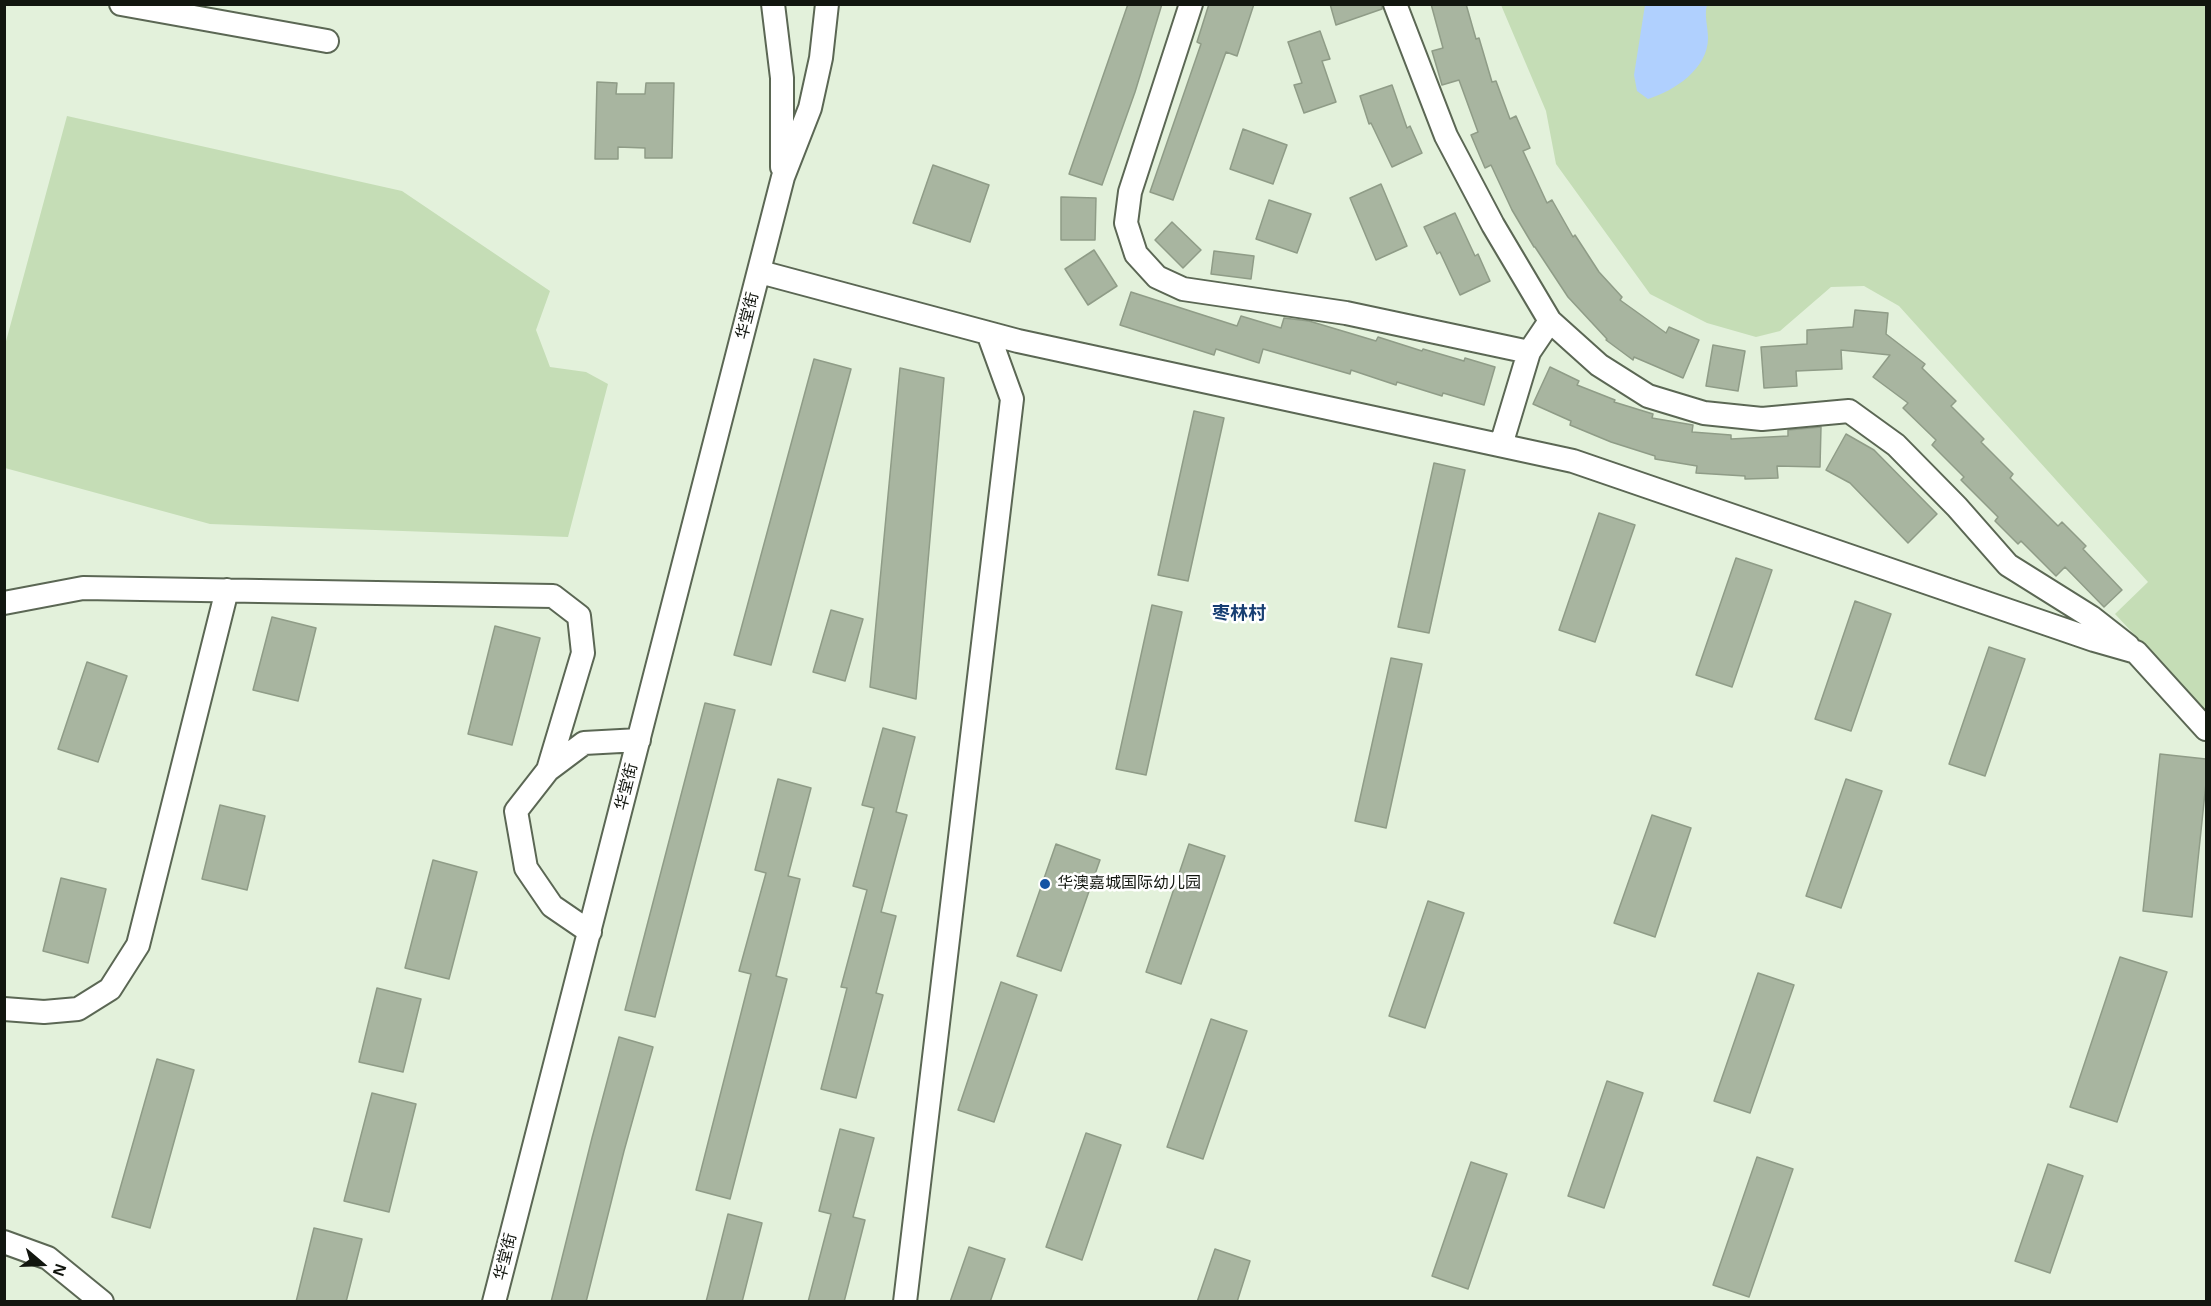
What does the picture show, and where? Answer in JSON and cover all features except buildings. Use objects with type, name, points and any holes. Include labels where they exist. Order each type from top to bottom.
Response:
[{"type":"street","points":[[120,4],[327,41]]},
{"type":"street","points":[[773,4],[782,78],[783,177]]},
{"type":"street","points":[[783,177],[810,108],[821,58],[827,4]]},
{"type":"street","points":[[1191,4],[1130,192],[1126,223],[1136,254],[1157,277],[1183,289],[1346,313],[1529,352]]},
{"type":"street","points":[[1395,4],[1446,136],[1492,225],[1550,321],[1599,365],[1647,396],[1704,413],[1762,419],[1849,411],[1896,445],[1957,507],[2008,565],[2091,617],[2136,652],[2206,729]]},
{"type":"street","name":"华堂街","points":[[494,1302],[783,177]]},
{"type":"street","points":[[760,272],[1018,341],[1574,460],[2094,640],[2136,652]]},
{"type":"street","points":[[1501,445],[1529,352],[1550,321]]},
{"type":"street","points":[[906,1302],[1012,399],[988,333]]},
{"type":"street","points":[[4,603],[83,588],[552,596],[579,616],[583,653],[548,770]]},
{"type":"street","points":[[4,1009],[44,1012],[78,1009],[110,989],[138,945],[227,590]]},
{"type":"street","points":[[590,932],[552,906],[526,868],[516,811],[548,770],[584,744],[639,740]]},
{"type":"street","points":[[4,1242],[48,1258],[102,1302]]},
{"type":"green space","points":[[1501,5],[2206,5],[2206,711],[2115,614],[2148,582],[1899,306],[1864,286],[1831,287],[1780,331],[1756,337],[1707,323],[1650,294],[1556,164],[1546,111]]},
{"type":"green space","points":[[67,116],[402,191],[550,291],[536,330],[550,367],[586,372],[608,384],[568,537],[210,524],[5,468],[5,345]]},
{"type":"water","points":[[1645,5],[1707,5],[1708,38],[1706,49],[1696,69],[1678,84],[1648,99],[1637,91],[1634,75]]},
{"type":"place","name":"华澳嘉城国际幼儿园","points":[[1045,884]]},
{"type":"district","name":"枣林村","points":[[1239,614]]}]
